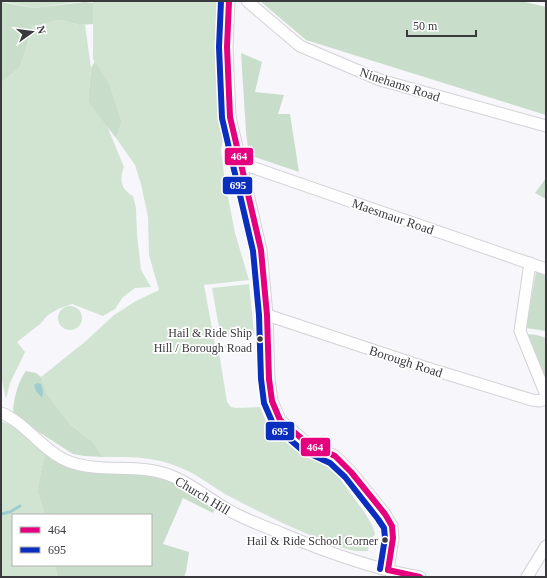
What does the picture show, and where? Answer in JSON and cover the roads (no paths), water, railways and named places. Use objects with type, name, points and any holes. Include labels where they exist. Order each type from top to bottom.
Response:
[{"type":"street","points":[[229,1],[228,47],[230,117],[261,250],[267,315],[269,379],[272,401],[280,420],[307,443],[335,456],[351,472],[385,514],[392,526],[393,573]]},
{"type":"street","name":"Ninehams Road","points":[[247,1],[300,46],[365,74],[380,80],[546,126]]},
{"type":"street","name":"Maesmaur Road","points":[[240,163],[546,269]]},
{"type":"street","points":[[530,263],[520,331],[546,395]]},
{"type":"street","name":"Borough Road","points":[[267,315],[476,384],[532,400],[540,401],[546,398]]},
{"type":"street","name":"Church Hill","points":[[1,413],[26,428],[53,453],[69,462],[96,467],[147,469],[174,476],[223,507],[246,519],[344,558],[393,573],[420,577]]},
{"type":"street","points":[[527,577],[546,546]]},
{"type":"water","points":[[37,383],[41,384],[43,392],[42,398],[36,391],[34,385]]},
{"type":"waterway","points":[[1,514],[10,512],[20,506]]},
{"type":"place","name":"Hail & Ride Ship Hill / Borough Road","points":[[260,339]]},
{"type":"place","name":"Hail & Ride School Corner","points":[[385,540]]}]
